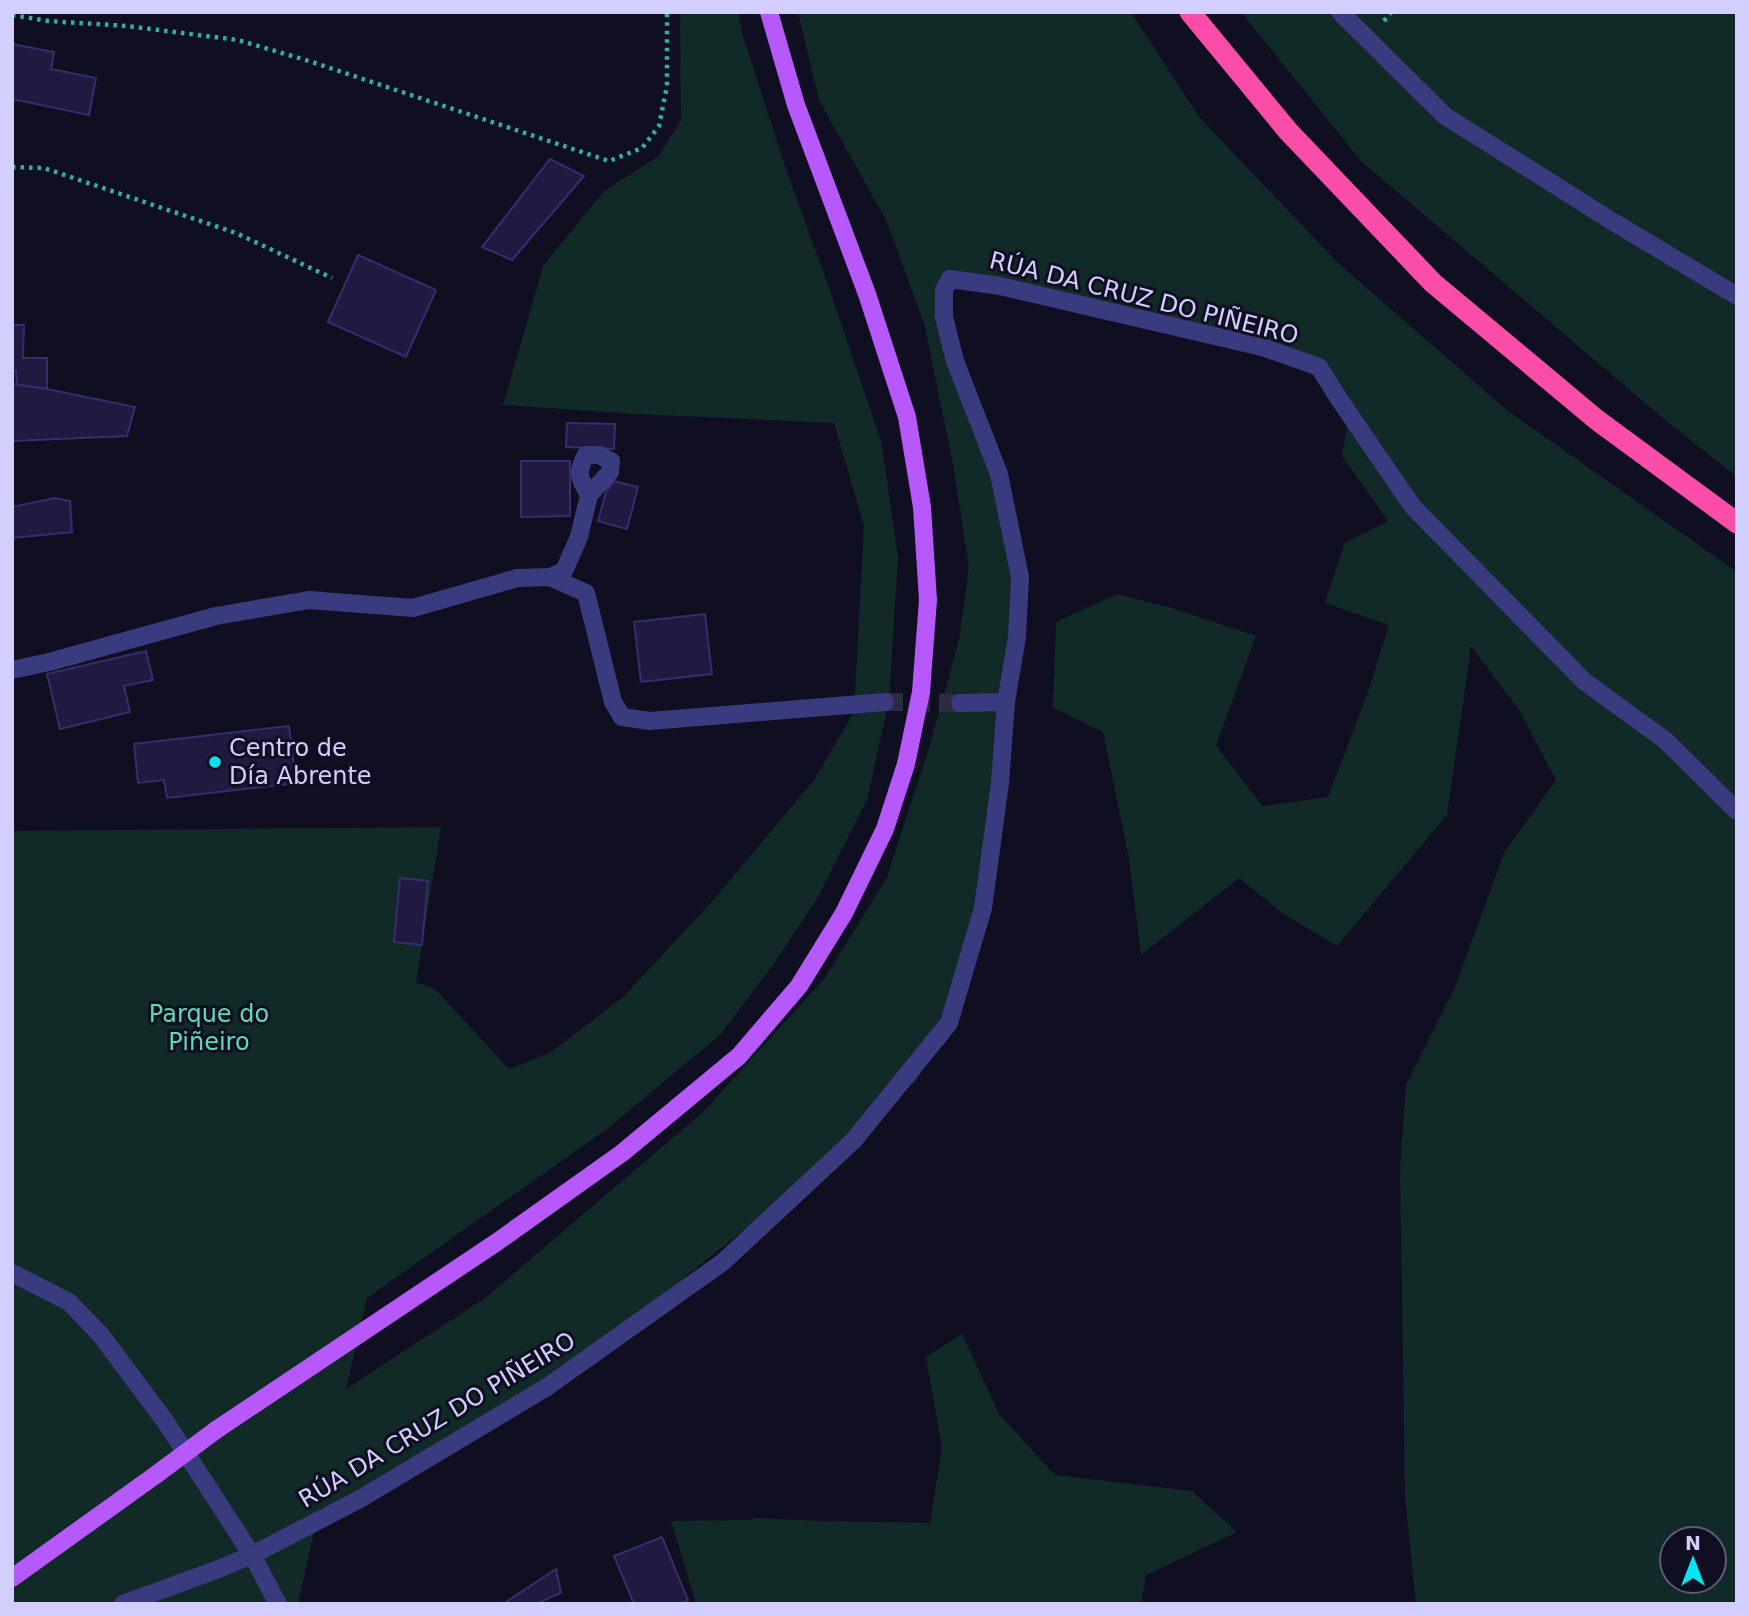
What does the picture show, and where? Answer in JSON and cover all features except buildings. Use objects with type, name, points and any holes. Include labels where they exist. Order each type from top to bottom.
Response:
[{"type":"highway","points":[[1190,12],[1288,131],[1433,283],[1597,420],[1737,523]]},
{"type":"main road","points":[[12,1578],[216,1430],[497,1242],[622,1153],[739,1056],[799,986],[844,913],[885,829],[906,764],[921,692],[928,600],[922,507],[907,417],[867,294],[796,105],[769,12]]},
{"type":"street","points":[[1340,12],[1445,116],[1737,296]]},
{"type":"street","name":"RÚA DA CRUZ DO PIÑEIRO","points":[[123,1604],[252,1555],[360,1499],[547,1387],[723,1262],[853,1140],[949,1023],[983,908],[1000,783],[1006,702],[1017,637],[1020,577],[999,474],[955,361],[944,317],[944,290],[950,279],[1000,286],[1262,346],[1319,367],[1413,507],[1585,682],[1665,740],[1737,811]]},
{"type":"street","points":[[12,670],[216,616],[309,600],[413,608],[517,578],[550,577],[564,571],[579,537],[589,495]]},
{"type":"street","points":[[550,577],[586,593],[613,702],[622,717],[650,721],[885,702]]},
{"type":"street","points":[[960,703],[1006,702]]},
{"type":"street","points":[[12,1273],[69,1302],[100,1334],[165,1421],[252,1555],[278,1604]]},
{"type":"path","points":[[12,15],[238,40],[609,160],[642,148],[659,126],[667,86],[667,12]]},
{"type":"path","points":[[12,167],[44,168],[236,233],[332,278]]},
{"type":"green space","name":"Parque do Piñeiro","points":[[680,12],[738,12],[742,33],[787,172],[881,441],[898,557],[889,701],[867,800],[817,899],[775,962],[720,1035],[607,1129],[367,1298],[346,1389],[485,1298],[703,1112],[825,978],[887,877],[929,748],[959,640],[969,567],[952,459],[924,323],[886,220],[819,100],[798,12],[1131,12],[1199,117],[1338,263],[1508,411],[1737,572],[1737,1604],[1416,1604],[1405,1497],[1400,1166],[1406,1085],[1455,987],[1504,853],[1556,780],[1519,710],[1471,646],[1447,815],[1337,946],[1282,913],[1239,878],[1141,955],[1129,859],[1103,732],[1053,707],[1056,622],[1117,594],[1172,608],[1256,636],[1216,745],[1262,806],[1328,797],[1369,689],[1389,625],[1325,603],[1345,543],[1388,521],[1342,456],[1349,414],[1319,367],[950,279],[946,327],[989,448],[1020,577],[983,908],[952,1013],[917,1080],[833,1159],[547,1387],[318,1514],[298,1604],[12,1604],[12,831],[441,827],[416,982],[435,989],[509,1069],[550,1053],[623,997],[710,904],[814,780],[854,712],[864,526],[834,423],[503,405],[543,266],[604,191],[659,156],[681,120]]},
{"type":"green space","points":[[1241,12],[1737,12],[1737,477],[1665,420],[1361,161]]},
{"type":"green space","points":[[962,1334],[999,1414],[1055,1475],[1192,1491],[1237,1532],[1146,1575],[1141,1604],[696,1604],[671,1521],[758,1518],[930,1523],[942,1448],[926,1357]]},
{"type":"tunnel","points":[[885,702],[960,703]]},
{"type":"place","name":"Centro de Día Abrente","points":[[215,762]]}]
